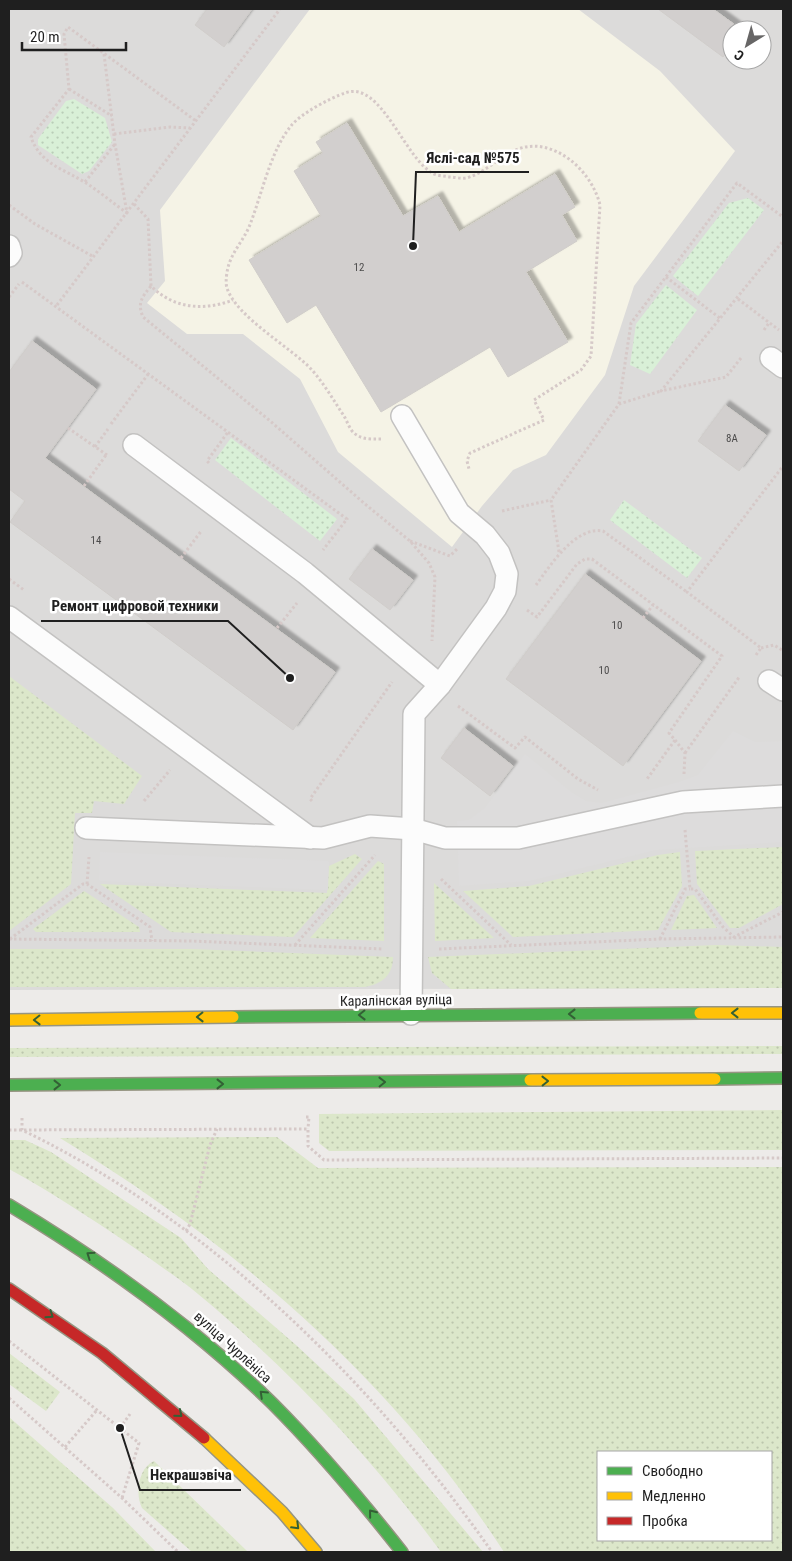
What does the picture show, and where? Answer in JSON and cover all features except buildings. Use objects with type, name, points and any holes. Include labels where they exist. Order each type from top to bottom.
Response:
[{"type":"main road","name":"Каралінская вуліца","points":[[9,1020],[411,1014],[783,1013]]},
{"type":"main road","points":[[9,1085],[783,1078]]},
{"type":"main road","name":"вуліца Чурлёніса","points":[[9,1205],[87,1253],[123,1278],[183,1323],[232,1365],[280,1410],[325,1458],[373,1513],[402,1552]]},
{"type":"main road","points":[[9,1289],[92,1346],[150,1390],[203,1434],[301,1531],[316,1552]]},
{"type":"lane","points":[[9,246],[11,253],[9,256]]},
{"type":"lane","points":[[404,420],[459,513],[485,535],[499,553],[507,574],[505,591],[496,608],[440,685],[414,714],[411,1014]]},
{"type":"lane","points":[[134,445],[305,573],[440,685]]},
{"type":"lane","points":[[9,616],[310,838]]},
{"type":"lane","points":[[86,828],[310,838],[334,837],[370,826],[413,829],[445,838],[518,838],[683,802],[783,796]]},
{"type":"path","points":[[56,305],[280,9]]},
{"type":"path","points":[[127,213],[85,182],[68,174],[36,151],[31,137],[69,89],[64,34],[68,28],[196,121]]},
{"type":"path","points":[[104,54],[115,144],[127,213]]},
{"type":"path","points":[[69,89],[112,116]]},
{"type":"path","points":[[404,420],[384,438],[368,440],[354,433],[325,387],[311,369],[273,338],[233,300],[226,286],[228,266],[250,224],[279,147],[291,126],[347,92],[360,93],[382,108],[407,149],[421,165],[435,175],[464,178],[484,172],[517,149],[539,146],[555,149],[572,160],[598,194],[600,205],[591,356],[581,370],[534,400],[544,420],[470,452],[468,461],[470,476]]},
{"type":"path","points":[[114,134],[170,127],[191,128]]},
{"type":"path","points":[[85,182],[115,144]]},
{"type":"path","points":[[499,511],[551,500],[619,404],[631,322],[738,184],[783,217]]},
{"type":"path","points":[[9,204],[34,224],[94,257]]},
{"type":"path","points":[[134,204],[148,220],[151,286],[140,300],[143,317],[270,420],[410,541],[429,563],[435,577],[432,651],[425,654],[416,653],[392,681],[310,799],[316,804]]},
{"type":"path","points":[[661,391],[738,299],[783,241]]},
{"type":"path","points":[[666,277],[721,319]]},
{"type":"path","points":[[21,282],[56,305],[347,519],[292,590],[300,598],[277,628]]},
{"type":"path","points":[[151,286],[166,298],[184,306],[215,307],[233,300]]},
{"type":"path","points":[[738,299],[783,334]]},
{"type":"path","points":[[763,330],[769,322]]},
{"type":"path","points":[[619,404],[661,391],[726,377],[745,354]]},
{"type":"path","points":[[95,447],[149,373]]},
{"type":"path","points":[[68,428],[114,460]]},
{"type":"path","points":[[214,467],[207,461],[228,432]]},
{"type":"path","points":[[84,486],[106,455]]},
{"type":"path","points":[[687,592],[783,466]]},
{"type":"path","points":[[551,500],[559,552],[582,535],[595,530],[602,531],[687,592],[760,648]]},
{"type":"path","points":[[182,558],[205,526]]},
{"type":"path","points":[[410,541],[450,556],[459,548]]},
{"type":"path","points":[[316,543],[324,548]]},
{"type":"path","points":[[521,606],[537,617],[577,564],[585,559],[592,559],[722,656],[669,733],[685,753]]},
{"type":"path","points":[[643,618],[653,605]]},
{"type":"path","points":[[755,656],[760,648],[774,645],[783,649]]},
{"type":"path","points":[[690,889],[683,802],[685,753],[743,672]]},
{"type":"path","points":[[389,674],[395,691]]},
{"type":"path","points":[[457,705],[514,748],[525,737],[578,779],[603,793]]},
{"type":"path","points":[[644,784],[675,740]]},
{"type":"path","points":[[295,945],[377,853],[390,862],[413,858],[433,871],[512,945]]},
{"type":"path","points":[[9,939],[83,884],[87,884],[150,927],[152,941]]},
{"type":"path","points":[[660,938],[686,889],[695,889],[723,928],[734,937],[783,912]]},
{"type":"path","points":[[308,1117],[308,1146],[324,1160],[783,1158]]},
{"type":"path","points":[[22,1118],[22,1130]]},
{"type":"path","points":[[186,1231],[192,1217],[210,1145],[217,1129]]},
{"type":"path","points":[[9,1130],[308,1129]]},
{"type":"path","points":[[22,1130],[46,1140],[110,1179],[186,1231],[251,1284],[333,1359],[424,1464],[464,1513],[492,1552]]},
{"type":"path","points":[[9,1341],[139,1443],[122,1498]]},
{"type":"path","points":[[9,1398],[122,1498],[178,1552]]},
{"type":"path","points":[[64,1447],[97,1410]]},
{"type":"shaded area","points":[[9,9],[783,9],[783,988],[9,990]]},
{"type":"shaded area","points":[[310,9],[578,9],[660,71],[735,151],[634,286],[605,375],[546,455],[513,470],[482,506],[452,547],[338,452],[300,379],[243,334],[187,334],[147,303],[165,281],[160,210]]},
{"type":"shaded area","points":[[733,731],[755,742],[783,741],[783,842],[656,850],[529,881],[459,886],[457,821],[469,820],[485,808],[525,754],[571,792],[586,801],[602,803],[698,775]]},
{"type":"shaded area","points":[[100,852],[329,861],[328,890],[99,881]]},
{"type":"green space","points":[[74,99],[105,118],[112,142],[89,171],[82,174],[38,145],[38,139],[66,101]]},
{"type":"green space","points":[[748,198],[764,210],[698,296],[673,276],[729,203]]},
{"type":"green space","points":[[666,285],[697,310],[650,374],[630,365],[636,324]]},
{"type":"green space","points":[[231,438],[337,519],[320,541],[215,460]]},
{"type":"green space","points":[[624,500],[702,558],[687,578],[610,520]]},
{"type":"green space","points":[[9,676],[142,776],[124,804],[94,801],[92,813],[75,813],[71,884],[9,931]]},
{"type":"green space","points":[[783,847],[783,904],[739,928],[730,928],[697,884],[695,851]]},
{"type":"green space","points":[[680,852],[682,886],[658,930],[513,937],[463,891],[529,886],[658,855]]},
{"type":"green space","points":[[355,854],[362,859],[293,937],[171,932],[100,884],[327,893],[329,866]]},
{"type":"green space","points":[[378,861],[384,864],[384,941],[310,938]]},
{"type":"green space","points":[[434,883],[494,938],[435,941]]},
{"type":"green space","points":[[84,891],[139,927],[140,932],[36,932],[33,929]]},
{"type":"green space","points":[[694,895],[717,928],[671,930],[687,896]]},
{"type":"green space","points":[[716,945],[783,947],[783,988],[451,989],[432,973],[428,957]]},
{"type":"green space","points":[[9,949],[191,949],[393,957],[389,974],[377,984],[365,987],[9,987]]},
{"type":"green space","points":[[783,1046],[783,1054],[9,1057],[9,1048]]},
{"type":"green space","points":[[783,1110],[783,1150],[329,1151],[319,1143],[319,1114]]},
{"type":"green space","points":[[277,1137],[318,1168],[783,1167],[783,1552],[504,1552],[460,1489],[412,1429],[360,1373],[306,1320],[248,1270],[188,1223],[125,1179],[60,1138]]},
{"type":"green space","points":[[9,1140],[25,1140],[51,1152],[181,1238],[208,1269],[296,1345],[354,1399],[483,1552],[441,1552],[357,1448],[265,1353],[198,1294],[135,1248],[46,1190],[9,1169]]},
{"type":"green space","points":[[9,1353],[60,1392],[46,1411],[9,1384]]},
{"type":"green space","points":[[9,1417],[113,1508],[156,1552],[9,1552]]},
{"type":"green space","points":[[154,1461],[248,1552],[192,1552],[142,1508],[139,1496],[139,1482],[144,1469]]},
{"type":"traffic: fast","points":[[233,1017],[700,1013]]},
{"type":"traffic: fast","points":[[715,1079],[783,1078]]},
{"type":"traffic: fast","points":[[9,1085],[530,1080]]},
{"type":"traffic: fast","points":[[9,1205],[79,1249],[146,1296],[242,1375],[272,1403],[323,1457],[402,1552]]},
{"type":"traffic: slow","points":[[700,1013],[783,1013]]},
{"type":"traffic: slow","points":[[9,1020],[233,1017]]},
{"type":"traffic: slow","points":[[530,1080],[715,1079]]},
{"type":"traffic: slow","points":[[204,1438],[282,1512],[316,1552]]},
{"type":"traffic: jam","points":[[9,1289],[102,1353],[204,1438]]},
{"type":"place","name":"Яслі-сад №575","points":[[413,246]]},
{"type":"place","name":"Ремонт цифровой техники","points":[[290,678]]},
{"type":"place","name":"Некрашэвіча","points":[[120,1428]]}]
